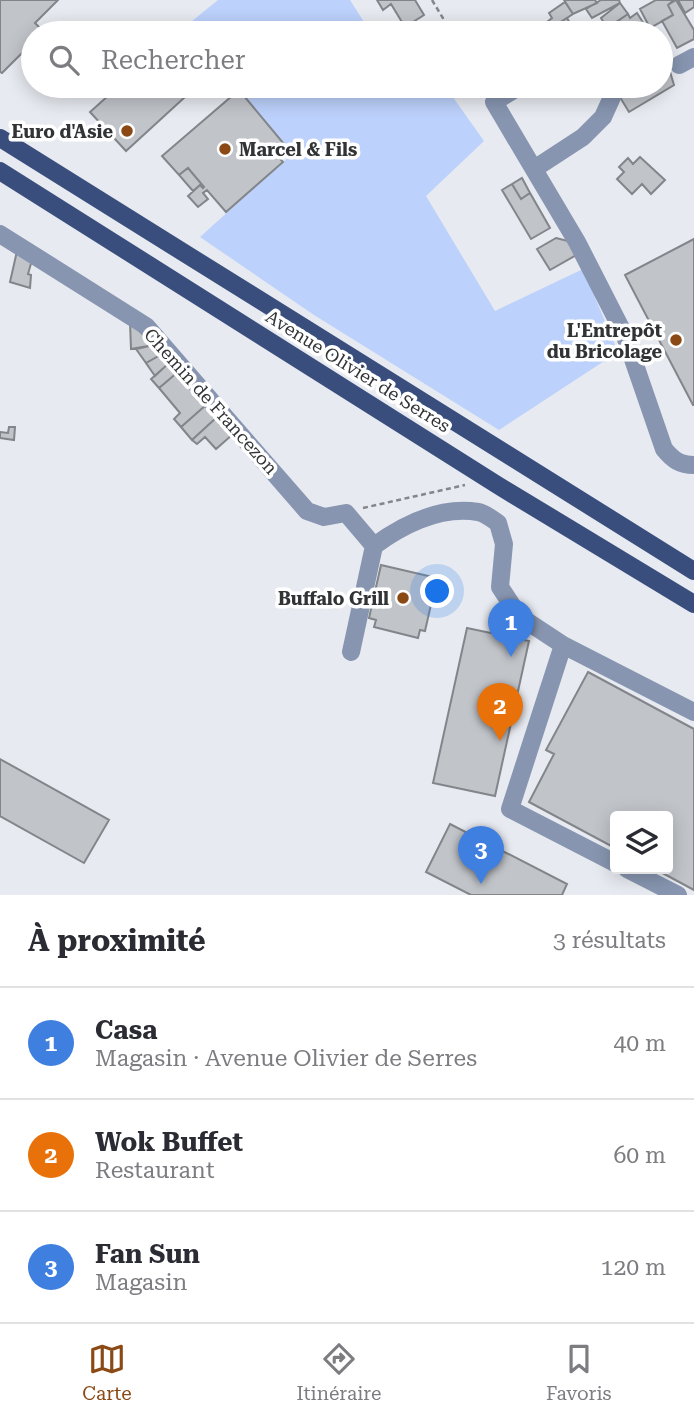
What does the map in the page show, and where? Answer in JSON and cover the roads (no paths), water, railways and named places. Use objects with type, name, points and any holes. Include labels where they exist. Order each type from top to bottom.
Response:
[{"type":"main road","name":"Avenue Olivier de Serres","points":[[0,138],[694,571]]},
{"type":"main road","name":"Avenue Olivier de Serres","points":[[0,171],[499,486],[694,604]]},
{"type":"street","points":[[500,98],[494,102],[578,242],[625,336],[664,449],[673,459],[684,465],[694,466]]},
{"type":"street","points":[[534,169],[593,127],[603,117],[612,98]]},
{"type":"street","name":"Chemin de Francezon","points":[[0,233],[146,326],[307,510],[324,516],[346,513],[374,546]]},
{"type":"street","points":[[351,652],[374,546],[410,523],[441,513],[480,512],[498,523],[504,544],[500,587],[519,616],[564,645],[694,712]]},
{"type":"street","points":[[564,645],[510,809],[610,860]]},
{"type":"street","points":[[637,874],[678,895]]},
{"type":"place","name":"Euro d'Asie","points":[[127,131]]},
{"type":"place","name":"Marcel & Fils","points":[[225,149]]},
{"type":"place","name":"L'Entrepôt du Bricolage","points":[[676,340]]},
{"type":"place","name":"Buffalo Grill","points":[[403,598]]},
{"type":"place","name":"Casa","points":[[511,657]]},
{"type":"place","name":"Wok Buffet","points":[[500,741]]},
{"type":"place","name":"Fan Sun","points":[[481,884]]}]
